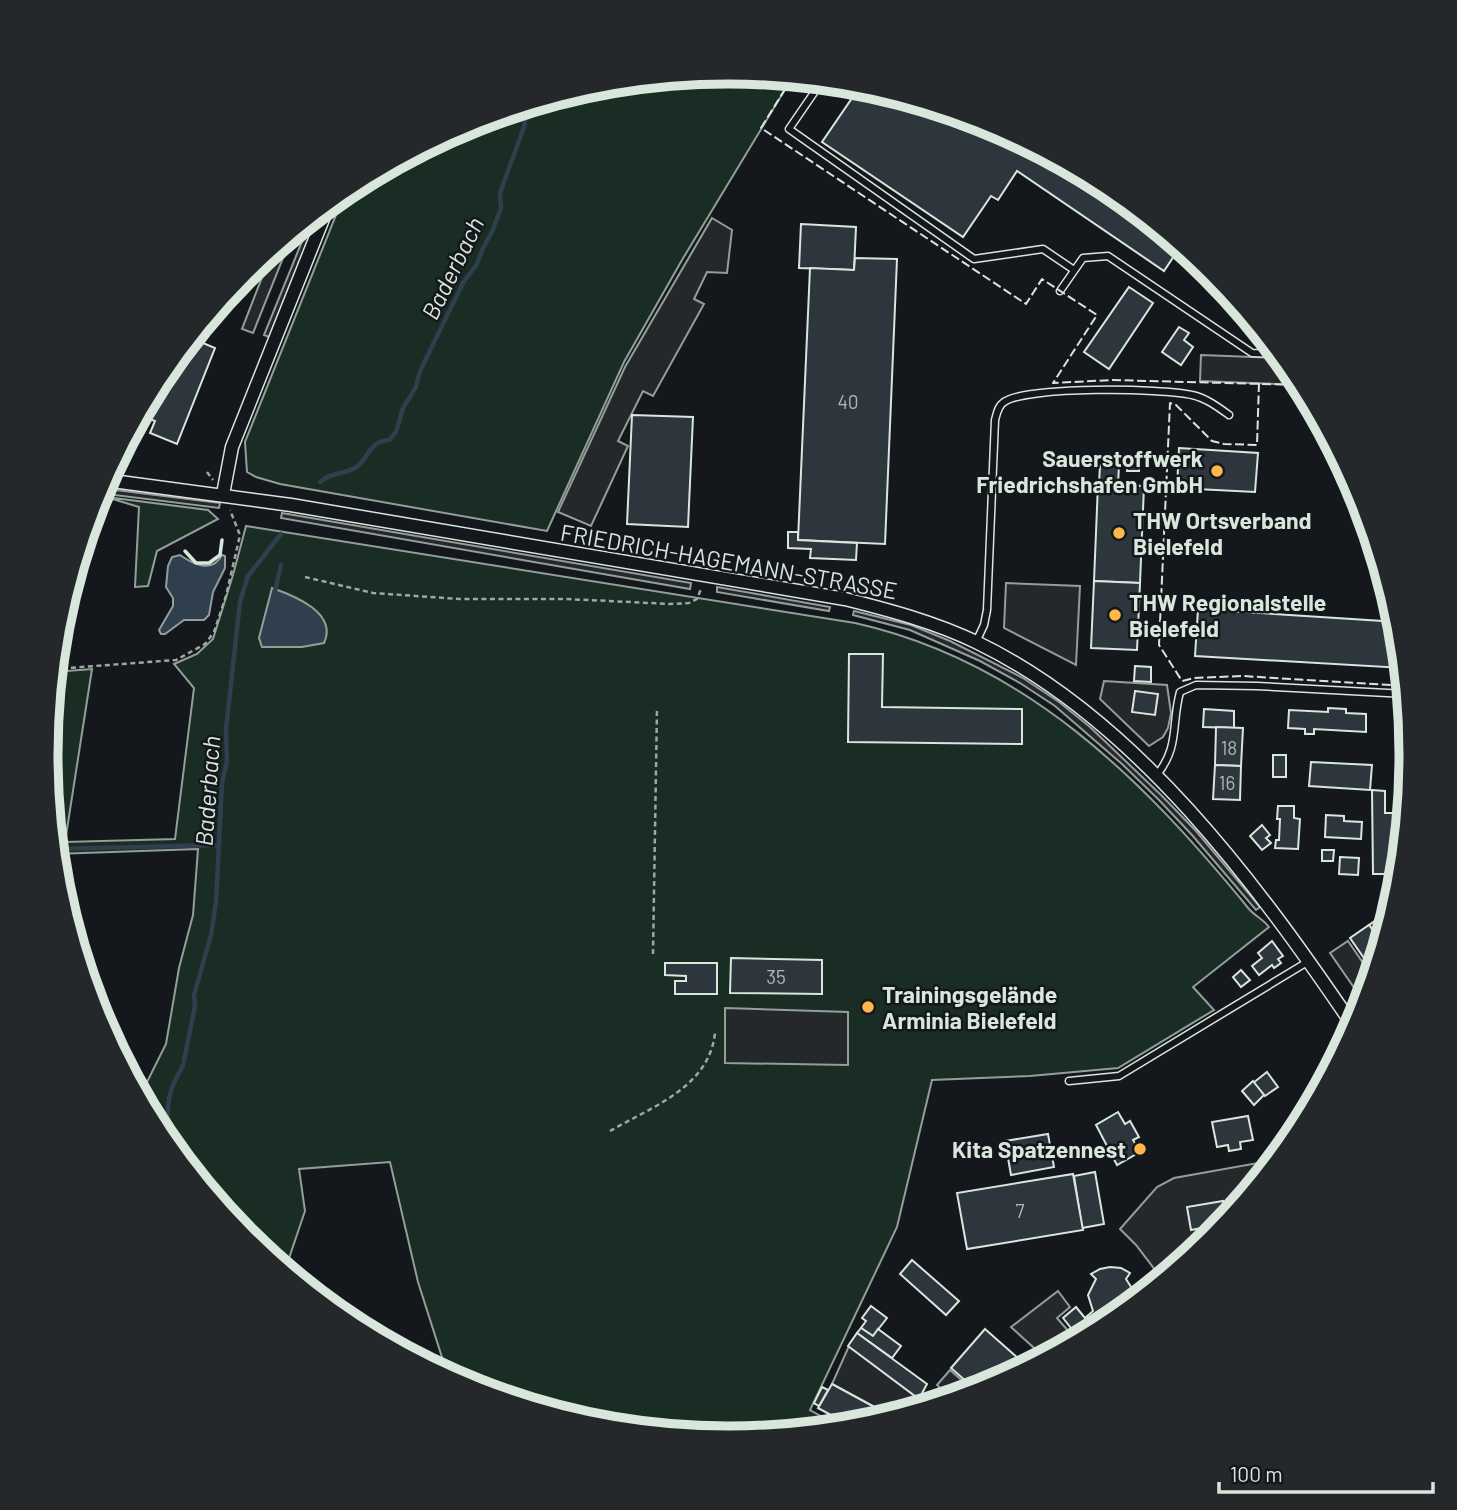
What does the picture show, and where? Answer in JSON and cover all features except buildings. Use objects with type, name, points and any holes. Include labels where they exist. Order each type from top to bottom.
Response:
[{"type":"street","points":[[223,494],[232,447],[321,222]]},
{"type":"street","name":"FRIEDRICH-HAGEMANN-STRASSE","points":[[116,481],[223,494],[845,599],[894,611],[976,642],[1033,676],[1094,720],[1156,776],[1233,860],[1346,1016]]},
{"type":"lane","points":[[816,90],[789,129],[974,260],[1043,249],[1074,270]]},
{"type":"lane","points":[[1060,291],[1083,258],[1108,256],[1252,353],[1266,354]]},
{"type":"lane","points":[[976,642],[987,610],[995,420],[1002,403],[1012,398],[1060,392],[1164,390],[1195,395],[1215,404],[1229,415]]},
{"type":"lane","points":[[1156,776],[1166,764],[1172,750],[1177,703],[1180,692],[1187,688],[1196,685],[1257,686],[1396,694]]},
{"type":"lane","points":[[1069,1081],[1119,1076],[1309,961]]},
{"type":"path","points":[[63,668],[176,660],[205,644],[214,632],[226,596],[240,535],[223,494]]},
{"type":"path","points":[[305,577],[373,593],[435,598],[670,604],[689,603],[697,599],[701,592],[703,575]]},
{"type":"path","points":[[653,954],[657,708]]},
{"type":"path","points":[[610,1131],[686,1087],[703,1064],[714,1042],[715,1033]]},
{"type":"green space","points":[[728,84],[786,87],[624,362],[547,531],[280,484],[256,477],[247,472],[245,442],[338,210],[356,197],[432,153],[472,135],[555,107],[641,90],[685,86]]},
{"type":"green space","points":[[109,498],[208,510],[218,519],[157,551],[148,586],[135,587],[139,507]]},
{"type":"green space","points":[[246,526],[855,623],[916,641],[973,665],[1026,696],[1076,731],[1166,814],[1249,909],[1269,927],[1193,987],[1214,1010],[1118,1068],[1030,1076],[932,1080],[897,1227],[810,1410],[825,1419],[728,1426],[641,1420],[555,1403],[513,1390],[444,1362],[418,1282],[390,1162],[299,1169],[305,1211],[288,1261],[254,1229],[196,1163],[148,1090],[145,1085],[166,1044],[179,968],[193,915],[198,849],[65,854],[59,799],[58,755],[63,671],[92,669],[65,842],[175,839],[194,688],[174,664],[197,654],[213,639]]},
{"type":"shaded area","points":[[712,218],[732,230],[727,273],[707,272],[694,299],[704,304],[653,396],[643,391],[618,441],[628,446],[591,526],[558,512],[625,367]]},
{"type":"shaded area","points":[[313,229],[269,337],[264,335],[304,236]]},
{"type":"shaded area","points":[[286,251],[253,333],[242,329],[264,271]]},
{"type":"shaded area","points":[[1201,355],[1268,358],[1287,384],[1200,381]]},
{"type":"shaded area","points":[[113,490],[220,503],[219,508],[111,495]]},
{"type":"shaded area","points":[[282,513],[691,583],[690,589],[281,518]]},
{"type":"shaded area","points":[[1006,583],[1080,586],[1076,665],[1004,628]]},
{"type":"shaded area","points":[[717,587],[830,607],[829,611],[717,592]]},
{"type":"shaded area","points":[[854,611],[911,625],[950,641],[1023,678],[1059,702],[1090,727],[1161,795],[1196,831],[1260,907],[1256,910],[1159,800],[1055,706],[980,661],[910,630],[853,615]]},
{"type":"shaded area","points":[[1104,681],[1167,685],[1171,713],[1163,737],[1149,746],[1100,699]]},
{"type":"shaded area","points":[[1348,941],[1365,966],[1356,991],[1330,953]]},
{"type":"shaded area","points":[[725,1008],[848,1012],[848,1065],[725,1063]]},
{"type":"shaded area","points":[[1261,1162],[1203,1229],[1156,1271],[1120,1229],[1157,1187],[1174,1178]]},
{"type":"shaded area","points":[[1058,1291],[1070,1307],[1057,1318],[1070,1333],[1037,1351],[1011,1327]]},
{"type":"shaded area","points":[[849,1346],[918,1398],[878,1409],[832,1384]]},
{"type":"shaded area","points":[[950,1370],[964,1383],[943,1390],[937,1385]]},
{"type":"water","points":[[180,555],[196,564],[208,566],[218,561],[222,555],[225,556],[225,568],[213,592],[209,615],[204,620],[184,620],[161,634],[159,630],[173,606],[173,598],[166,587],[168,566],[172,557]]},
{"type":"water","points":[[272,588],[302,601],[320,615],[327,632],[324,643],[302,647],[262,647],[259,638]]},
{"type":"waterway","name":"Baderbach","points":[[320,482],[356,467],[375,445],[389,440],[396,432],[403,408],[416,387],[420,371],[463,283],[477,264],[492,232],[501,208],[500,193],[526,116]]},
{"type":"waterway","name":"Baderbach","points":[[184,1061],[195,1006],[194,995],[211,935],[216,902],[222,783],[227,761],[226,729],[240,602],[248,576],[281,534]]},
{"type":"waterway","name":"Baderbach","points":[[274,595],[281,565]]},
{"type":"waterway","points":[[64,849],[219,845]]},
{"type":"waterway","name":"Baderbach","points":[[167,1121],[169,1098],[183,1065]]},
{"type":"fence","points":[[786,87],[761,128],[1026,304],[1042,279],[1097,315],[1053,383],[1113,380],[1288,385]]},
{"type":"fence","points":[[1259,383],[1257,445],[1212,441],[1176,405],[1170,403],[1159,645],[1182,681],[1243,676],[1396,685]]},
{"type":"wall","points":[[185,551],[196,563],[209,563],[220,555],[222,540]]},
{"type":"place","name":"Sauerstoffwerk Friedrichshafen GmbH","points":[[1217,471]]},
{"type":"place","name":"THW Ortsverband Bielefeld","points":[[1119,533]]},
{"type":"place","name":"THW Regionalstelle Bielefeld","points":[[1115,615]]},
{"type":"place","name":"Trainingsgelände Arminia Bielefeld","points":[[868,1007]]},
{"type":"place","name":"Kita Spatzennest","points":[[1140,1149]]}]
